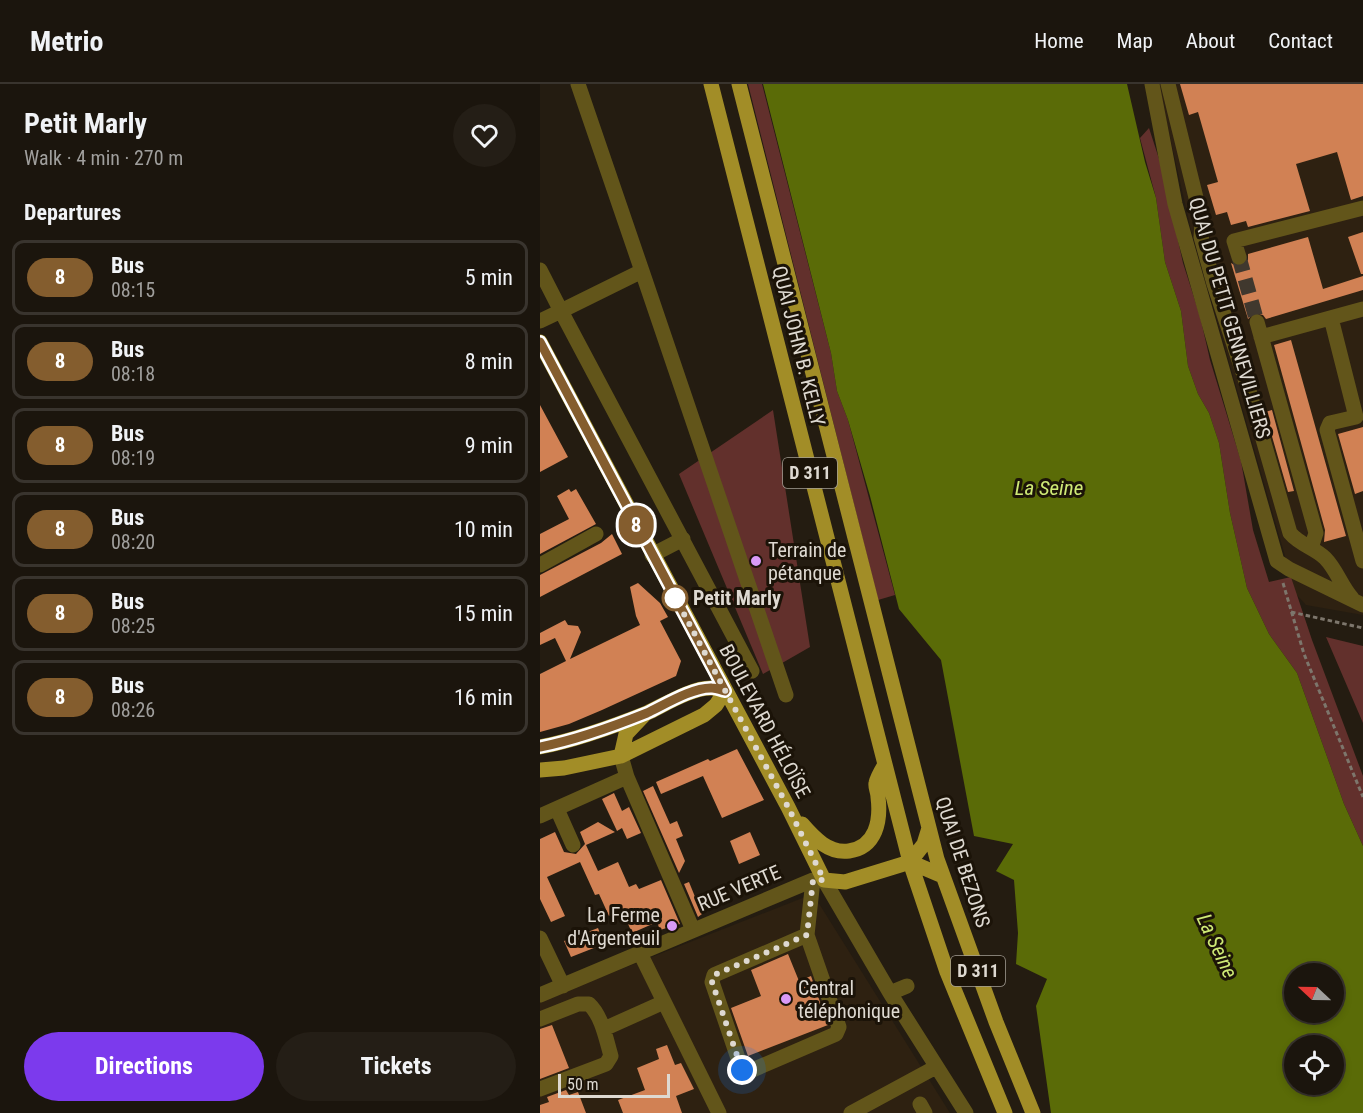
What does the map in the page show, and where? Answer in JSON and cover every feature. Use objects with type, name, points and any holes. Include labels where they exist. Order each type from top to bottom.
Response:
[{"type":"main road","name":"QUAI JOHN B. KELLY","points":[[711,84],[910,862]]},
{"type":"main road","name":"QUAI JOHN B. KELLY","points":[[739,84],[900,721]]},
{"type":"main road","name":"BOULEVARD HÉLOÏSE","points":[[540,342],[544,359],[788,807],[819,880]]},
{"type":"main road","points":[[540,747],[560,743],[646,713],[695,691],[711,688],[725,691],[716,705],[704,716],[621,756],[564,768],[540,770]]},
{"type":"main road","points":[[621,756],[626,734],[646,713]]},
{"type":"main road","name":"QUAI DE BEZONS","points":[[900,721],[943,876],[996,1022],[1033,1113]]},
{"type":"main road","points":[[788,807],[813,837],[829,848],[841,852],[858,849],[870,841],[875,831],[879,808],[876,785],[884,766]]},
{"type":"main road","points":[[819,880],[845,882],[910,862],[924,844],[928,828]]},
{"type":"main road","points":[[910,862],[943,876]]},
{"type":"main road","name":"D 311","points":[[910,862],[947,972],[1005,1113]]},
{"type":"street","points":[[578,84],[786,695]]},
{"type":"street","name":"QUAI DU PETIT GENNEVILLIERS","points":[[1152,84],[1175,204],[1277,561]]},
{"type":"street","points":[[1168,84],[1202,222],[1201,237],[1290,533],[1320,554],[1333,567],[1345,591],[1361,605]]},
{"type":"street","points":[[1239,257],[1234,241],[1363,208]]},
{"type":"street","points":[[540,270],[752,671]]},
{"type":"street","points":[[540,321],[642,271]]},
{"type":"street","points":[[1311,548],[1316,532],[1259,330],[1331,318],[1363,309]]},
{"type":"street","points":[[1331,318],[1356,417],[1330,423],[1327,430],[1363,561]]},
{"type":"street","points":[[540,565],[596,534]]},
{"type":"street","points":[[652,555],[683,539]]},
{"type":"street","points":[[1277,561],[1361,605]]},
{"type":"street","points":[[621,756],[627,777],[693,930]]},
{"type":"street","points":[[540,816],[627,777]]},
{"type":"street","points":[[557,809],[573,845]]},
{"type":"street","points":[[807,935],[714,975],[712,982],[742,1070],[750,1071],[837,1034],[839,1027],[807,935],[819,880]]},
{"type":"street","name":"RUE VERTE","points":[[540,995],[819,880]]},
{"type":"street","name":"BOULEVARD HÉLOÏSE","points":[[819,880],[966,1113]]},
{"type":"street","points":[[540,938],[563,986]]},
{"type":"street","points":[[640,953],[719,1113]]},
{"type":"street","points":[[890,993],[907,986]]},
{"type":"street","points":[[604,1029],[664,1002]]},
{"type":"street","points":[[540,1018],[578,1004],[589,1004],[593,1007],[604,1029],[611,1056],[606,1064],[540,1089]]},
{"type":"street","points":[[850,1113],[936,1067]]},
{"type":"path","points":[[1277,561],[1304,654],[1363,797]]},
{"type":"path","points":[[1291,612],[1363,628]]},
{"type":"shaded area","points":[[748,84],[762,84],[831,353],[837,391],[848,420],[895,595],[878,600]]},
{"type":"shaded area","points":[[1158,84],[1363,84],[1363,615],[1306,605],[1296,594],[1191,230]]},
{"type":"shaded area","points":[[1149,128],[1162,168],[1183,263],[1241,461],[1253,530],[1269,582],[1291,577],[1363,776],[1363,846],[1344,804],[1297,673],[1269,634],[1247,588],[1230,513],[1219,443],[1209,413],[1198,394],[1188,366],[1181,311],[1165,262],[1156,198],[1140,138]]},
{"type":"shaded area","name":"Terrain de pétanque","points":[[773,410],[810,647],[763,674],[679,474]]},
{"type":"shaded area","points":[[1326,637],[1363,646],[1363,723]]},
{"type":"shaded area","points":[[805,897],[818,902],[950,1113],[540,1113],[540,1001]]},
{"type":"water","name":"La Seine","points":[[763,84],[1127,84],[1156,198],[1165,262],[1181,311],[1188,366],[1198,394],[1209,413],[1219,443],[1230,513],[1247,588],[1269,634],[1297,673],[1344,804],[1363,846],[1363,1113],[1051,1113],[1036,1006],[1047,979],[1016,964],[1018,933],[1014,880],[996,871],[1013,844],[974,836],[941,660],[899,609],[870,496],[837,391],[831,353]]},
{"type":"building","points":[[1180,84],[1363,84],[1363,196],[1351,200],[1337,152],[1296,164],[1310,211],[1248,227],[1246,221],[1231,225],[1227,212],[1216,215],[1207,185],[1218,182],[1198,112],[1189,115]]},
{"type":"building","points":[[1363,232],[1363,274],[1361,274],[1348,237]]},
{"type":"building","points":[[1308,237],[1323,289],[1363,276],[1363,290],[1266,319],[1263,315],[1255,313],[1248,319],[1231,263],[1242,266],[1248,260],[1248,254]]},
{"type":"building","points":[[1291,340],[1346,536],[1324,542],[1325,530],[1274,345]]},
{"type":"building","points":[[540,405],[568,457],[540,472]]},
{"type":"building","points":[[1272,410],[1294,491],[1288,492],[1265,412]]},
{"type":"building","points":[[1363,427],[1363,491],[1355,494],[1338,434]]},
{"type":"building","points":[[569,489],[571,492],[576,489],[596,524],[540,554],[540,534],[569,519],[557,496]]},
{"type":"building","points":[[612,534],[622,554],[540,597],[540,575],[601,543]]},
{"type":"building","points":[[638,583],[660,603],[668,617],[660,621],[681,661],[676,676],[569,724],[540,732],[540,674],[566,661],[555,638],[540,645],[540,633],[565,620],[568,625],[578,626],[581,632],[570,659],[640,625],[630,587]]},
{"type":"building","points":[[737,749],[764,800],[722,818],[703,776],[661,794],[656,782]]},
{"type":"building","points":[[653,786],[670,824],[677,821],[683,836],[676,839],[685,861],[679,873],[643,791]]},
{"type":"building","points":[[614,793],[622,811],[629,807],[641,833],[627,839],[622,828],[617,831],[602,799]]},
{"type":"building","points":[[598,822],[615,832],[586,845],[598,871],[618,862],[629,887],[636,884],[639,889],[661,880],[680,924],[660,930],[657,922],[632,933],[622,910],[609,916],[599,894],[595,895],[580,862],[547,877],[565,916],[551,922],[540,899],[540,839],[555,832],[564,852],[576,854],[585,844],[580,832]]},
{"type":"building","points":[[750,832],[760,855],[739,864],[730,841]]},
{"type":"building","points":[[689,882],[702,914],[698,917],[684,884]]},
{"type":"building","points":[[598,928],[604,944],[571,957],[564,941]]},
{"type":"building","name":"Central téléphonique","points":[[788,954],[799,981],[811,976],[828,1025],[748,1056],[731,1008],[761,996],[751,970]]},
{"type":"building","points":[[552,1025],[569,1068],[540,1079],[540,1029]]},
{"type":"building","points":[[667,1045],[675,1065],[681,1063],[694,1089],[676,1096],[682,1113],[623,1113],[618,1100],[645,1090],[637,1068],[659,1059],[656,1049]]},
{"type":"building","points":[[566,1090],[569,1095],[578,1092],[586,1113],[540,1113],[540,1105],[549,1102],[547,1097]]},
{"type":"tunnel","points":[[1239,257],[1257,322]]},
{"type":"bus line","name":"8","points":[[540,342],[725,691],[711,688],[695,691],[646,713],[592,733],[540,747]]},
{"type":"place","name":"Terrain de pétanque","points":[[756,561]]},
{"type":"place","name":"Petit Marly","points":[[675,598]]},
{"type":"place","name":"La Ferme d'Argenteuil","points":[[672,926]]},
{"type":"place","name":"Central téléphonique","points":[[786,999]]},
{"type":"route","points":[[675,598],[672,592],[788,807],[824,880],[813,880],[807,935],[714,975],[712,982],[742,1070]]}]
